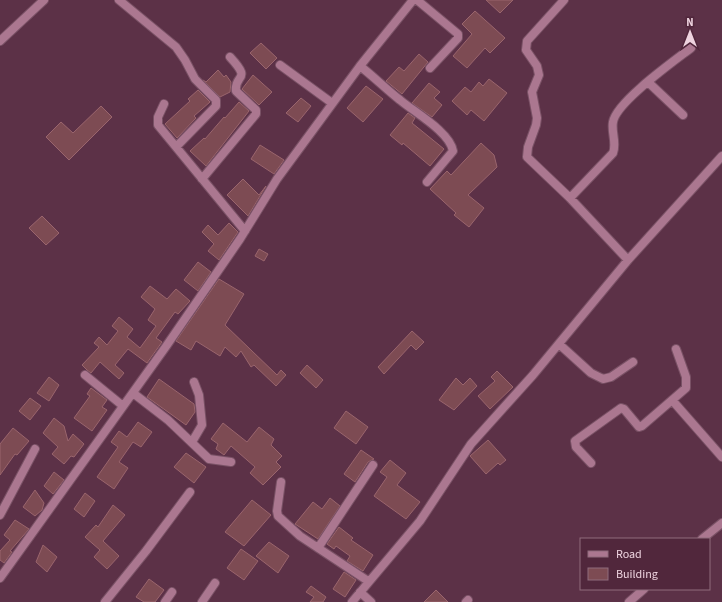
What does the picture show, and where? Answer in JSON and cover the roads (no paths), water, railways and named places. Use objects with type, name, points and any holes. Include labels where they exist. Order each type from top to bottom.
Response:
[{"type":"street","points":[[0,41],[44,0]]},
{"type":"street","points":[[119,0],[176,47],[186,60],[195,79],[216,100],[216,106],[176,147]]},
{"type":"street","points":[[0,578],[133,393],[245,231],[277,179],[360,66],[413,0]]},
{"type":"street","points":[[417,0],[458,34],[458,38],[430,68]]},
{"type":"street","points":[[564,0],[527,41],[526,50],[537,66],[539,75],[532,92],[537,118],[536,125],[526,153],[527,157],[570,198],[628,260]]},
{"type":"street","points":[[570,198],[613,153],[615,146],[613,121],[616,114],[632,95],[691,48]]},
{"type":"street","points":[[202,179],[256,114],[256,110],[236,91],[236,87],[242,77],[242,72],[230,57]]},
{"type":"street","points":[[280,65],[332,103]]},
{"type":"street","points":[[360,66],[399,100],[436,128],[452,145],[452,150],[427,182]]},
{"type":"street","points":[[648,82],[683,115]]},
{"type":"street","points":[[164,104],[158,117],[158,125],[245,231]]},
{"type":"street","points":[[352,602],[368,581],[420,521],[471,444],[559,344],[628,260],[722,156]]},
{"type":"street","points":[[559,344],[591,373],[603,379],[611,377],[633,362]]},
{"type":"street","points":[[591,462],[575,444],[575,441],[621,408],[624,409],[637,425],[642,426],[686,388],[686,377],[676,349]]},
{"type":"street","points":[[85,375],[123,406]]},
{"type":"street","points":[[192,442],[202,425],[199,395],[194,382]]},
{"type":"street","points":[[133,393],[168,420],[209,459],[231,462]]},
{"type":"street","points":[[672,400],[722,457]]},
{"type":"street","points":[[0,515],[35,449]]},
{"type":"street","points":[[318,548],[372,465]]},
{"type":"street","points":[[281,482],[277,511],[278,516],[300,536],[368,581]]},
{"type":"street","points":[[105,602],[146,551],[190,492]]},
{"type":"street","points":[[703,538],[722,523]]},
{"type":"street","points":[[202,602],[215,583]]},
{"type":"street","points":[[629,602],[643,590]]},
{"type":"street","points":[[165,602],[172,592]]},
{"type":"street","points":[[360,592],[371,602]]}]
